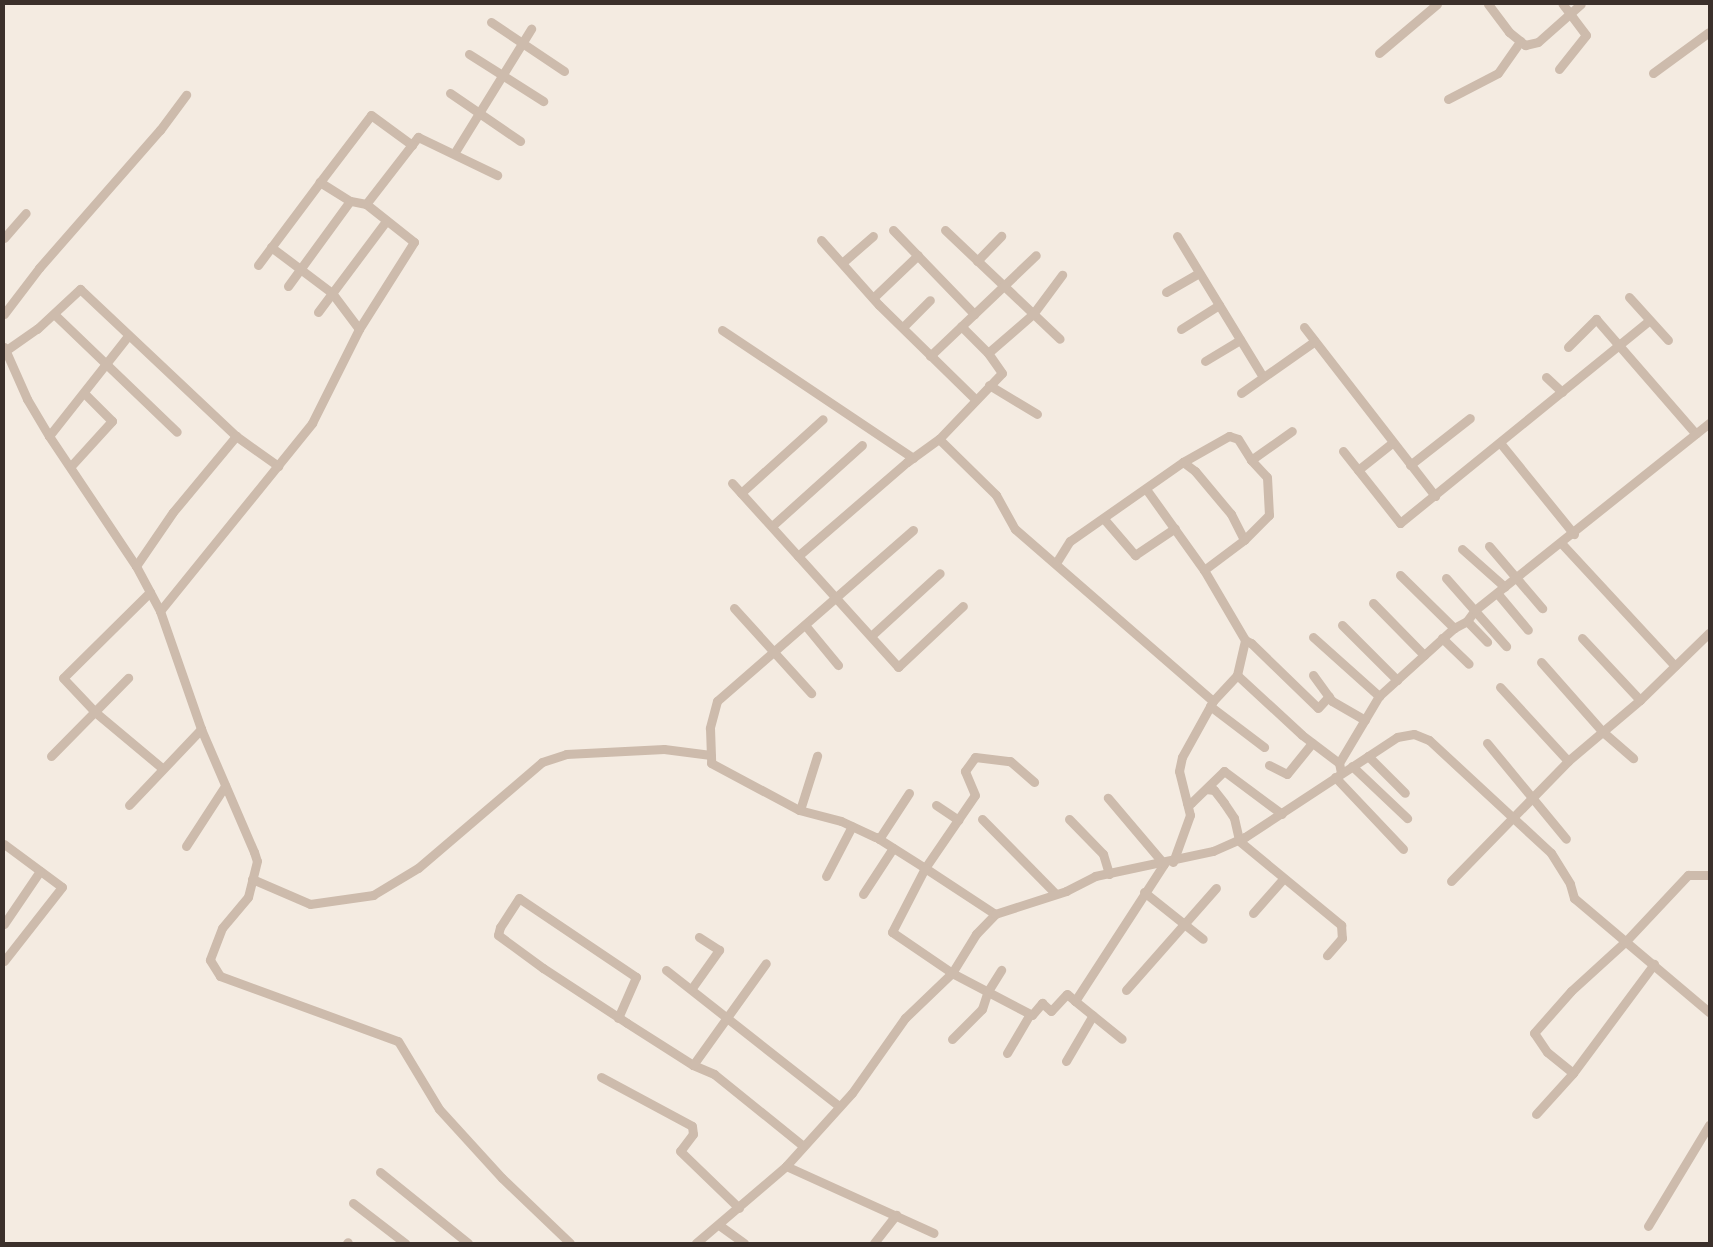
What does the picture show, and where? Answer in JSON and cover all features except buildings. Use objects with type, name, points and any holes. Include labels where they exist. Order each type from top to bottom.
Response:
[{"type":"street","points":[[1379,53],[1437,4]]},
{"type":"street","points":[[1488,4],[1525,45],[1538,42],[1581,4]]},
{"type":"street","points":[[1559,69],[1586,35],[1571,12],[1563,4]]},
{"type":"street","points":[[491,22],[564,71]]},
{"type":"street","points":[[455,152],[531,29]]},
{"type":"street","points":[[1653,74],[1709,32]]},
{"type":"street","points":[[1448,99],[1498,73],[1520,40]]},
{"type":"street","points":[[469,54],[543,101]]},
{"type":"street","points":[[450,93],[520,141]]},
{"type":"street","points":[[4,314],[38,268],[154,137],[186,95]]},
{"type":"street","points":[[258,265],[371,115],[412,145]]},
{"type":"street","points":[[366,204],[418,137],[455,152],[497,175]]},
{"type":"street","points":[[160,611],[312,423],[359,329],[414,242],[366,204],[350,202],[320,182]]},
{"type":"street","points":[[288,286],[350,202]]},
{"type":"street","points":[[4,238],[26,213]]},
{"type":"street","points":[[318,312],[386,221]]},
{"type":"street","points":[[894,230],[974,314]]},
{"type":"street","points":[[945,230],[1060,339]]},
{"type":"street","points":[[842,263],[873,236]]},
{"type":"street","points":[[977,261],[1001,236]]},
{"type":"street","points":[[1177,236],[1263,377]]},
{"type":"street","points":[[821,240],[873,298],[975,399]]},
{"type":"street","points":[[271,247],[332,293],[359,329]]},
{"type":"street","points":[[873,298],[918,255]]},
{"type":"street","points":[[930,356],[1036,255]]},
{"type":"street","points":[[1166,292],[1199,272]]},
{"type":"street","points":[[988,353],[1033,314],[1062,275]]},
{"type":"street","points":[[278,466],[236,436],[80,289],[54,314],[5,349],[27,399],[49,436],[71,466],[136,566],[160,611],[201,729],[254,852],[257,861],[248,897],[222,928],[210,960],[220,976],[398,1041],[439,1109],[502,1178],[570,1243]]},
{"type":"street","points":[[1629,298],[1668,340]]},
{"type":"street","points":[[903,327],[930,300]]},
{"type":"street","points":[[1181,329],[1219,305]]},
{"type":"street","points":[[54,314],[177,432]]},
{"type":"street","points":[[1568,348],[1596,318],[1618,346],[1696,434]]},
{"type":"street","points":[[1342,451],[1400,523],[1501,444],[1649,321]]},
{"type":"street","points":[[798,556],[913,458],[939,439],[975,399],[1002,373],[988,353],[961,326]]},
{"type":"street","points":[[1304,327],[1392,443],[1435,496]]},
{"type":"street","points":[[722,330],[913,458]]},
{"type":"street","points":[[49,436],[128,336]]},
{"type":"street","points":[[1205,361],[1240,340]]},
{"type":"street","points":[[1241,393],[1315,341]]},
{"type":"street","points":[[1546,377],[1562,392]]},
{"type":"street","points":[[989,385],[1037,414]]},
{"type":"street","points":[[71,466],[112,421],[84,394]]},
{"type":"street","points":[[1410,464],[1470,418]]},
{"type":"street","points":[[741,493],[823,419]]},
{"type":"street","points":[[1403,849],[1339,775],[1339,763],[1379,696],[1442,638],[1454,628],[1467,621],[1475,610],[1562,544],[1709,423]]},
{"type":"street","points":[[1251,460],[1292,431]]},
{"type":"street","points":[[136,566],[173,512],[236,436]]},
{"type":"street","points":[[1056,563],[1070,541],[1104,519],[1182,462],[1229,436],[1238,440],[1251,460],[1267,477],[1269,515],[1244,540],[1204,570]]},
{"type":"street","points":[[939,439],[996,495],[1016,529],[1264,747]]},
{"type":"street","points":[[1358,470],[1392,443]]},
{"type":"street","points":[[1501,444],[1574,534]]},
{"type":"street","points":[[772,526],[862,445]]},
{"type":"street","points":[[1182,462],[1194,471],[1231,514],[1244,540]]},
{"type":"street","points":[[732,483],[898,667],[963,606]]},
{"type":"street","points":[[1146,489],[1204,570],[1244,640],[1251,643],[1318,708],[1329,696]]},
{"type":"street","points":[[1104,519],[1135,555],[1174,528]]},
{"type":"street","points":[[913,530],[717,701],[710,728],[710,763],[800,810],[852,826],[879,839],[995,914]]},
{"type":"street","points":[[1562,544],[1675,666]]},
{"type":"street","points":[[1489,546],[1542,608]]},
{"type":"street","points":[[1462,549],[1505,587]]},
{"type":"street","points":[[871,636],[940,573]]},
{"type":"street","points":[[1400,575],[1454,628]]},
{"type":"street","points":[[1446,578],[1506,646]]},
{"type":"street","points":[[150,592],[63,678],[95,712],[162,768]]},
{"type":"street","points":[[1497,594],[1528,630]]},
{"type":"street","points":[[1373,603],[1424,655]]},
{"type":"street","points":[[734,608],[811,693]]},
{"type":"street","points":[[1467,621],[1486,642]]},
{"type":"street","points":[[806,625],[838,665]]},
{"type":"street","points":[[1342,626],[1397,680]]},
{"type":"street","points":[[1451,881],[1568,761],[1640,700],[1709,633]]},
{"type":"street","points":[[1314,637],[1379,696]]},
{"type":"street","points":[[1442,638],[1469,664]]},
{"type":"street","points":[[1582,638],[1640,700]]},
{"type":"street","points":[[1075,1001],[1144,892],[1168,863],[1190,816],[1179,771],[1182,757],[1212,703],[1237,675],[1244,640]]},
{"type":"street","points":[[1541,662],[1603,732],[1633,758]]},
{"type":"street","points":[[1237,675],[1312,743],[1339,763]]},
{"type":"street","points":[[1313,675],[1329,696],[1365,720]]},
{"type":"street","points":[[51,756],[128,678]]},
{"type":"street","points":[[1500,687],[1568,761]]},
{"type":"street","points":[[129,805],[201,729]]},
{"type":"street","points":[[696,1243],[786,1166],[839,1106],[914,1008],[952,973],[976,934],[995,914],[1108,874],[1168,863],[1213,852],[1238,840],[1282,814],[1397,737],[1414,734],[1429,740],[1514,816],[1551,853],[1570,884],[1574,898],[1709,1012]]},
{"type":"street","points":[[1269,765],[1286,774],[1312,743]]},
{"type":"street","points":[[1487,743],[1566,839]]},
{"type":"street","points":[[252,879],[310,904],[372,895],[418,868],[542,762],[566,754],[664,749],[710,756]]},
{"type":"street","points":[[800,810],[818,756]]},
{"type":"street","points":[[1368,756],[1405,794]]},
{"type":"street","points":[[1030,1014],[952,973],[892,932],[926,868],[975,795],[966,771],[974,758],[1010,760],[1034,782]]},
{"type":"street","points":[[1352,766],[1407,818]]},
{"type":"street","points":[[1187,803],[1206,789],[1224,771],[1282,814]]},
{"type":"street","points":[[186,846],[225,786]]},
{"type":"street","points":[[1206,789],[1214,790],[1234,818],[1238,840],[1341,925],[1342,938],[1327,955]]},
{"type":"street","points":[[879,839],[909,793]]},
{"type":"street","points":[[1108,798],[1168,863]]},
{"type":"street","points":[[936,805],[958,820]]},
{"type":"street","points":[[982,819],[1055,893]]},
{"type":"street","points":[[1069,819],[1103,854],[1108,874]]},
{"type":"street","points":[[826,876],[852,826]]},
{"type":"street","points":[[4,844],[62,887],[4,961]]},
{"type":"street","points":[[863,894],[893,848]]},
{"type":"street","points":[[4,924],[40,871]]},
{"type":"street","points":[[1573,1074],[1547,1052],[1534,1033],[1571,991],[1626,941],[1688,875],[1708,871]]},
{"type":"street","points":[[1254,913],[1283,878]]},
{"type":"street","points":[[1126,990],[1216,888]]},
{"type":"street","points":[[1144,892],[1184,926],[1203,939]]},
{"type":"street","points":[[618,1018],[636,976],[519,898],[500,926],[498,935],[618,1018],[693,1065],[714,1074],[802,1146]]},
{"type":"street","points":[[692,988],[719,950],[699,937]]},
{"type":"street","points":[[693,1065],[766,963]]},
{"type":"street","points":[[1536,1114],[1573,1074],[1654,964]]},
{"type":"street","points":[[666,970],[692,988],[839,1106]]},
{"type":"street","points":[[952,1039],[982,1009],[988,991],[1001,970]]},
{"type":"street","points":[[1007,1053],[1030,1014],[1032,1015],[1042,1003],[1051,1011],[1067,994],[1122,1038]]},
{"type":"street","points":[[1066,1061],[1093,1015]]},
{"type":"street","points":[[602,1077],[692,1126],[693,1134],[680,1151],[739,1208]]},
{"type":"street","points":[[1648,1226],[1709,1125]]},
{"type":"street","points":[[786,1166],[934,1233]]},
{"type":"street","points":[[380,1172],[468,1243]]},
{"type":"street","points":[[353,1203],[405,1243]]},
{"type":"street","points":[[874,1243],[896,1215]]},
{"type":"street","points":[[719,1224],[744,1243]]}]
